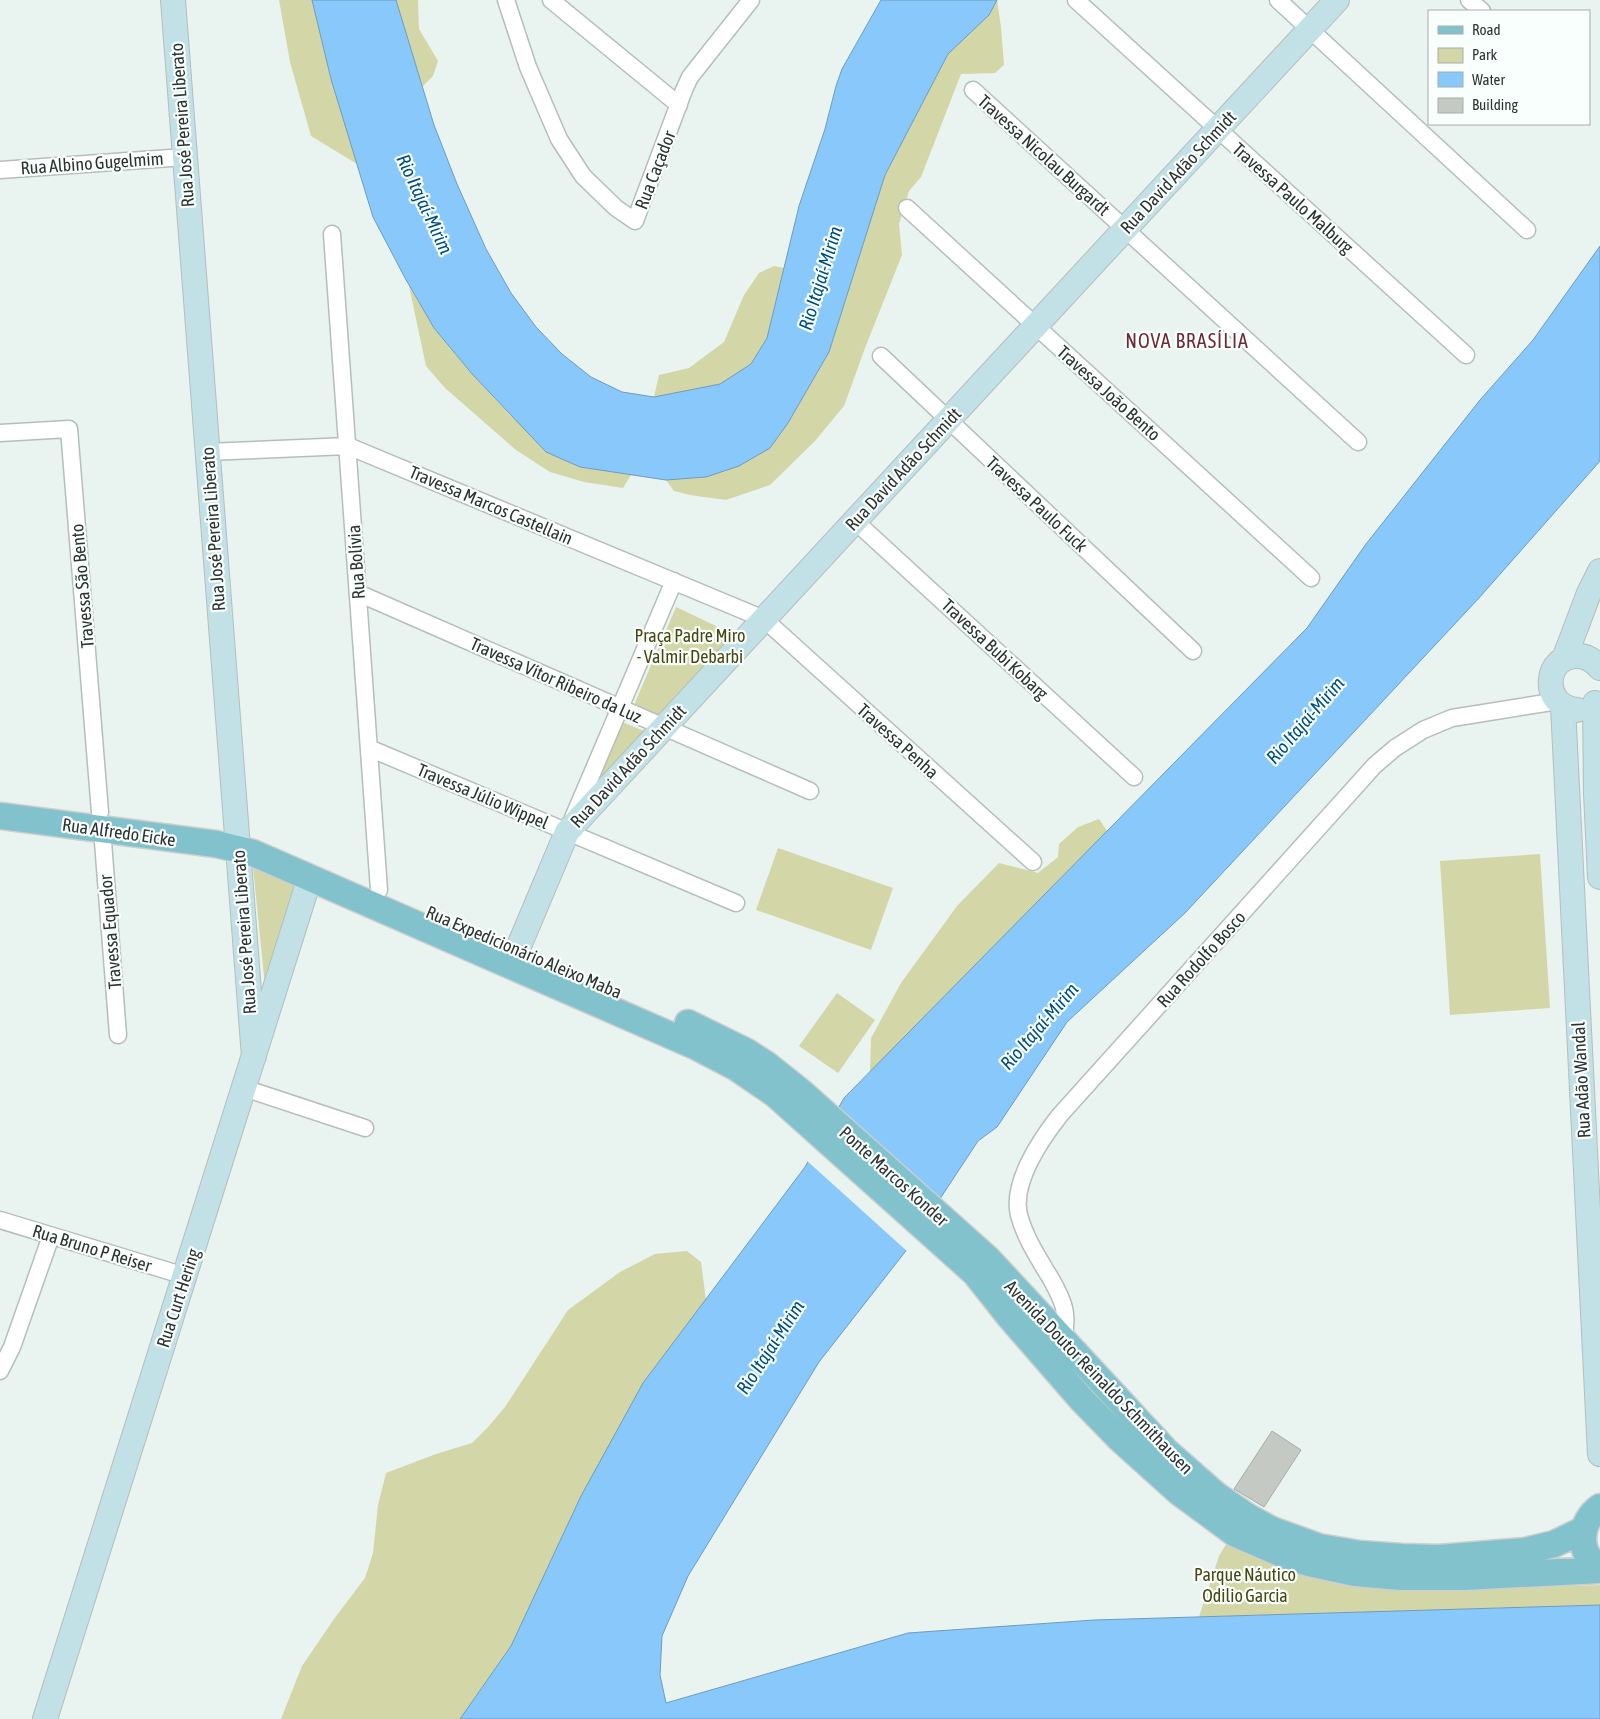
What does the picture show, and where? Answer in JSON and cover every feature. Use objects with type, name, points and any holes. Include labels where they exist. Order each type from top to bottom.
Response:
[{"type":"main road","name":"Rua José Pereira Liberato","points":[[173,0],[254,1057]]},
{"type":"main road","name":"Rua David Adão Schmidt","points":[[514,957],[567,832],[1337,0]]},
{"type":"main road","name":"Rua Adão Wandal","points":[[1600,571],[1589,593],[1564,659],[1554,669],[1551,689],[1560,704],[1600,1454]]},
{"type":"main road","points":[[1564,659],[1586,657],[1599,664]]},
{"type":"main road","points":[[1560,704],[1570,709],[1583,709],[1598,701],[1596,794],[1600,877]]},
{"type":"main road","name":"Rua Alfredo Eicke","points":[[0,798],[101,821],[237,840]]},
{"type":"main road","name":"Rua Alfredo Eicke","points":[[0,816],[101,821]]},
{"type":"main road","name":"Rua Expedicionário Aleixo Maba","points":[[237,840],[270,859],[310,877],[514,957]]},
{"type":"main road","name":"Rua Expedicionário Aleixo Maba","points":[[237,840],[271,843],[379,890],[696,1046],[737,1068],[775,1094],[795,1099]]},
{"type":"main road","name":"Rua Curt Hering","points":[[45,1719],[310,877]]},
{"type":"main road","name":"Ponte Marcos Konder","points":[[795,1099],[981,1266]]},
{"type":"main road","name":"Avenida Doutor Reinaldo Schmithausen","points":[[981,1266],[1063,1340],[1144,1428],[1189,1473],[1248,1517],[1272,1530],[1319,1547],[1360,1554],[1439,1558],[1525,1551],[1544,1546],[1583,1530]]},
{"type":"main road","name":"Avenida Doutor Reinaldo Schmithausen","points":[[981,1266],[1009,1316],[1082,1400],[1119,1438],[1179,1492],[1236,1534],[1287,1556],[1355,1574],[1463,1578],[1600,1569]]},
{"type":"main road","points":[[1119,1438],[1144,1428]]},
{"type":"main road","points":[[1600,1505],[1592,1514],[1583,1530],[1582,1540],[1589,1558],[1600,1569]]},
{"type":"street","name":"Rua Caçador","points":[[506,0],[528,67],[559,139],[583,176],[616,208],[635,221],[690,77],[751,0]]},
{"type":"street","points":[[551,0],[679,105]]},
{"type":"street","name":"Travessa Paulo Malburg","points":[[1076,0],[1466,355]]},
{"type":"street","points":[[1278,0],[1527,230]]},
{"type":"street","points":[[1470,0],[1481,10]]},
{"type":"street","name":"Travessa Nicolau Burgardt","points":[[973,90],[1358,442]]},
{"type":"street","name":"Rua Albino Gugelmim","points":[[0,170],[185,157]]},
{"type":"street","name":"Travessa João Bento","points":[[907,208],[1311,578]]},
{"type":"street","name":"Rua Bolívia","points":[[332,234],[379,890]]},
{"type":"street","name":"Travessa Paulo Fuck","points":[[881,356],[1193,651]]},
{"type":"street","name":"Travessa São Bento","points":[[0,434],[69,429],[101,821]]},
{"type":"street","name":"Travessa Marcos Castellain","points":[[207,452],[348,446],[764,619]]},
{"type":"street","name":"Travessa Bubi Kobarg","points":[[856,521],[1134,777]]},
{"type":"street","points":[[567,832],[674,581]]},
{"type":"street","name":"Travessa Vítor Ribeiro da Luz","points":[[358,593],[810,791]]},
{"type":"street","name":"Travessa Penha","points":[[764,619],[1033,862]]},
{"type":"street","name":"Rua Rodolfo Bosco","points":[[1063,1340],[1067,1324],[1063,1301],[1026,1235],[1018,1212],[1018,1191],[1027,1168],[1044,1135],[1375,765],[1395,748],[1423,730],[1452,718],[1560,704]]},
{"type":"street","name":"Travessa Júlio Wippel","points":[[369,748],[736,904]]},
{"type":"street","name":"Travessa Equador","points":[[101,821],[118,1034]]},
{"type":"street","points":[[244,1088],[365,1128]]},
{"type":"street","name":"Rua Bruno P Reiser","points":[[0,1220],[184,1276]]},
{"type":"street","points":[[0,1371],[12,1348],[51,1236]]},
{"type":"green space","points":[[279,0],[312,0],[331,79],[357,164],[311,136],[290,62]]},
{"type":"green space","points":[[396,0],[418,0],[419,29],[438,61],[433,76],[422,87]]},
{"type":"green space","points":[[997,0],[1004,65],[995,73],[961,74],[921,177],[909,191],[899,224],[902,255],[844,406],[815,441],[770,485],[726,500],[674,491],[666,480],[706,477],[770,448],[788,423],[829,352],[885,175],[948,54]]},
{"type":"green space","points":[[774,266],[784,268],[767,338],[751,364],[720,384],[654,397],[659,375],[689,368],[724,342],[744,295],[759,273]]},
{"type":"green space","points":[[409,286],[434,328],[473,375],[510,415],[580,467],[631,475],[623,488],[584,482],[550,472],[516,450],[445,388],[426,366]]},
{"type":"green space","name":"Praça Padre Miro - Valmir Debarbi","points":[[676,607],[737,636],[664,718],[634,705]]},
{"type":"green space","points":[[622,722],[649,733],[589,799]]},
{"type":"green space","points":[[1099,819],[1107,831],[870,1073],[871,1038],[901,983],[957,906],[999,863],[1038,873],[1058,857],[1059,844],[1078,827]]},
{"type":"green space","points":[[778,848],[893,888],[871,950],[756,910]]},
{"type":"green space","points":[[1540,854],[1550,1008],[1450,1015],[1440,861]]},
{"type":"green space","points":[[253,867],[295,883],[265,986]]},
{"type":"green space","points":[[837,993],[875,1020],[838,1073],[799,1046]]},
{"type":"green space","points":[[687,1251],[701,1262],[706,1300],[683,1331],[581,1496],[511,1646],[460,1719],[281,1719],[302,1666],[365,1578],[373,1553],[378,1505],[386,1473],[472,1443],[505,1407],[568,1310],[620,1272],[655,1254]]},
{"type":"green space","name":"Parque Náutico Odilio Garcia","points":[[1228,1541],[1465,1589],[1600,1585],[1600,1605],[1199,1617],[1219,1556]]},
{"type":"water","name":"Rio Itajaí-Mirim","points":[[312,0],[396,0],[434,125],[457,184],[486,249],[511,293],[536,327],[562,354],[591,377],[622,392],[654,397],[720,384],[751,364],[767,338],[799,206],[825,129],[836,86],[842,69],[881,0],[997,0],[989,15],[948,54],[885,175],[829,352],[788,423],[770,448],[739,466],[706,477],[666,480],[580,467],[546,452],[473,375],[434,328],[373,217],[331,79]]},
{"type":"water","name":"Rio Itajaí-Mirim","points":[[1600,246],[1600,461],[1479,598],[1185,913],[1067,1022],[997,1127],[978,1141],[905,1252],[819,1362],[688,1576],[662,1636],[660,1675],[666,1703],[908,1633],[1094,1620],[1600,1605],[1600,1719],[460,1719],[511,1646],[581,1496],[643,1383],[805,1167],[844,1098],[1307,628],[1366,544],[1480,400],[1533,340]]},
{"type":"pier","points":[[836,1107],[942,1202],[908,1252],[806,1160]]},
{"type":"building","points":[[1272,1431],[1301,1450],[1264,1507],[1234,1489]]},
{"type":"district","name":"NOVA BRASÍLIA","points":[[1187,340]]}]
